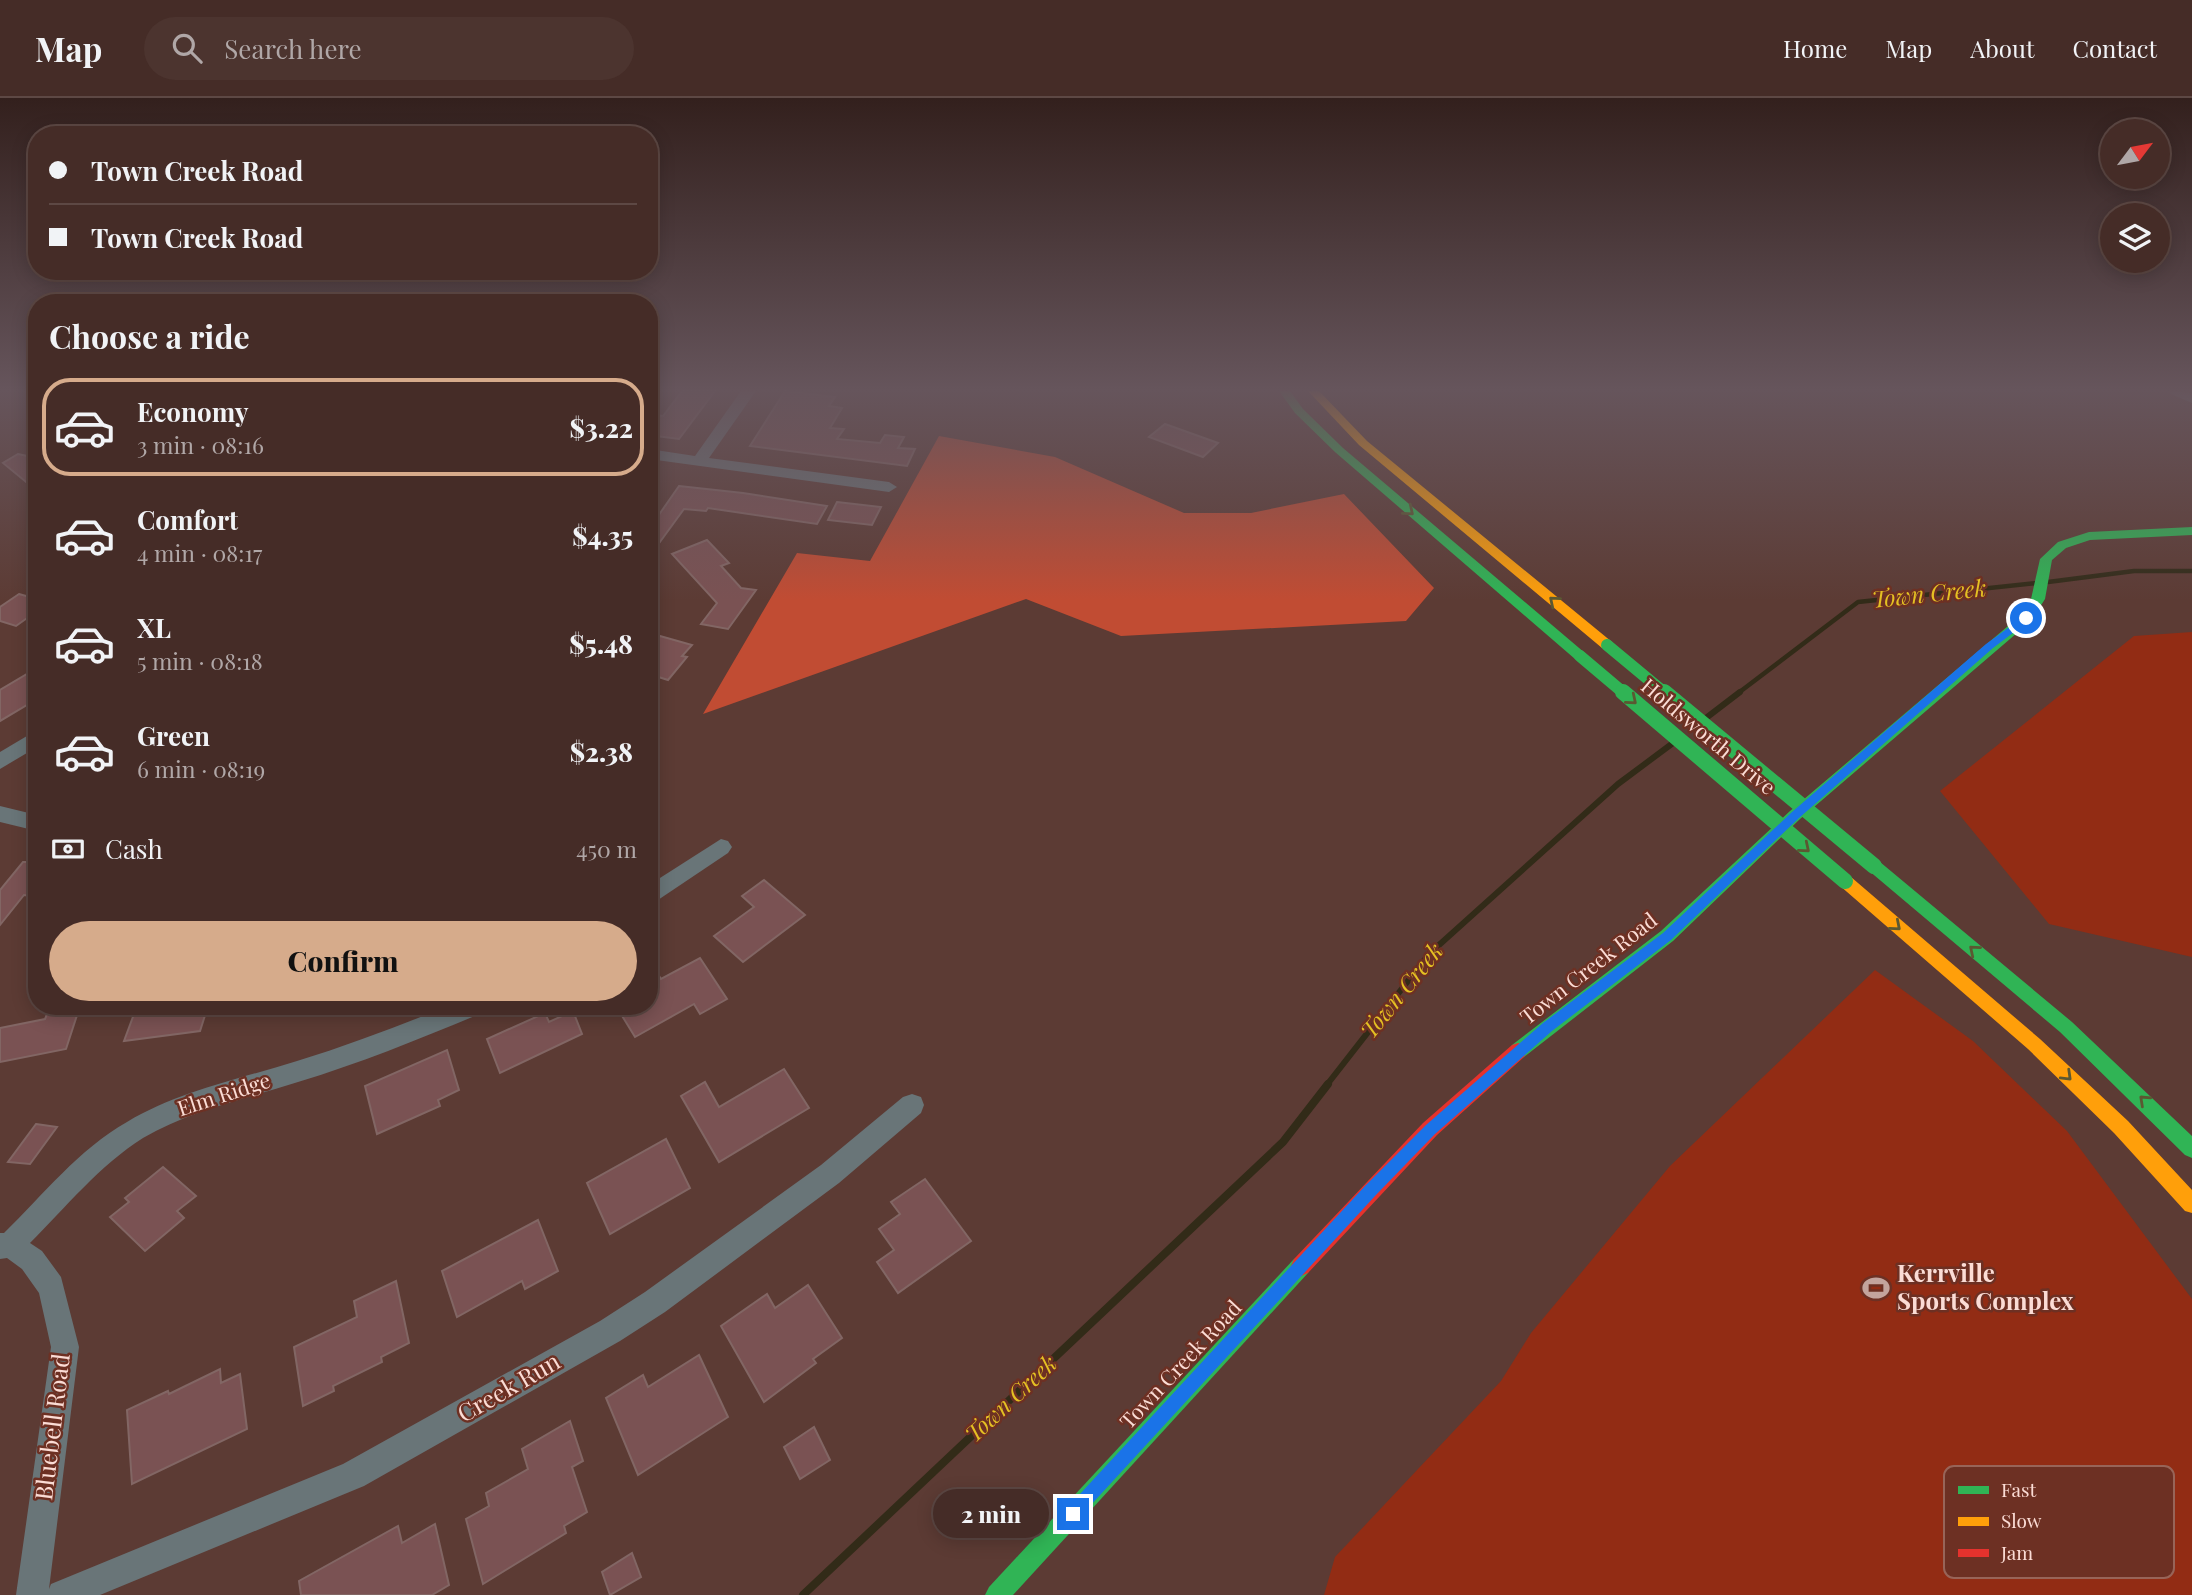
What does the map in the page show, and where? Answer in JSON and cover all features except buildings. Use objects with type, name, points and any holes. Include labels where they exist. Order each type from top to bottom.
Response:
[{"type":"main road","name":"Holdsworth Drive","points":[[1352,461],[2035,1044],[2121,1127],[2192,1204]]},
{"type":"main road","name":"Holdsworth Drive","points":[[1385,461],[2066,1027],[2192,1149]]},
{"type":"main road","name":"Town Creek Road","points":[[998,1595],[1430,1129],[1547,1027],[1667,936],[1796,815],[1990,646],[2026,618],[2040,591],[2046,559],[2062,545],[2089,536],[2192,531]]},
{"type":"street","points":[[705,461],[890,487]]},
{"type":"street","points":[[0,762],[28,743]]},
{"type":"street","points":[[0,814],[28,821]]},
{"type":"street","points":[[658,891],[721,847]]},
{"type":"street","name":"Elm Ridge","points":[[5,1246],[114,1144],[169,1113],[221,1093],[298,1072],[452,1015]]},
{"type":"street","name":"Creek Run","points":[[62,1595],[353,1475],[575,1351],[655,1301],[808,1190],[912,1105]]},
{"type":"street","name":"Bluebell Road","points":[[5,1246],[32,1260],[51,1287],[65,1348],[32,1595]]},
{"type":"shaded area","points":[[925,461],[1064,461],[1184,513],[1251,513],[1344,494],[1434,588],[1406,621],[1121,636],[1026,599],[703,714],[797,553],[870,561]]},
{"type":"shaded area","points":[[2192,632],[2192,957],[2049,924],[1940,791],[2134,636]]},
{"type":"shaded area","name":"Kerrville Sports Complex","points":[[1875,970],[1973,1041],[2067,1131],[2192,1299],[2192,1595],[1324,1595],[1335,1557],[1501,1381],[1531,1333],[1670,1166]]},
{"type":"waterway","name":"Town Creek","points":[[2048,582],[2134,571],[2192,571]]},
{"type":"waterway","name":"Town Creek","points":[[1737,694],[1858,602],[2037,583]]},
{"type":"waterway","name":"Town Creek","points":[[1706,718],[1740,692]]},
{"type":"waterway","name":"Town Creek","points":[[1326,1086],[1429,954],[1618,784],[1673,743]]},
{"type":"waterway","name":"Town Creek","points":[[803,1595],[1283,1142],[1328,1084]]},
{"type":"traffic: fast","points":[[1352,461],[1580,656]]},
{"type":"traffic: fast","points":[[1518,1051],[1667,936],[1795,815],[2026,618],[2038,599],[2046,559],[2062,545],[2089,536],[2192,531]]},
{"type":"traffic: fast","points":[[1607,645],[1874,866]]},
{"type":"traffic: fast","points":[[1580,656],[1845,881]]},
{"type":"traffic: fast","points":[[1874,866],[2066,1027],[2192,1149]]},
{"type":"traffic: fast","points":[[997,1595],[1301,1266]]},
{"type":"traffic: slow","points":[[1385,461],[1607,645]]},
{"type":"traffic: slow","points":[[1845,881],[2034,1044],[2121,1127],[2192,1204]]},
{"type":"traffic: jam","points":[[1301,1266],[1430,1129],[1518,1051]]},
{"type":"place","name":"Kerrville Sports Complex","points":[[1876,1288]]},
{"type":"route","points":[[1073,1514],[1430,1129],[1547,1027],[1667,936],[1796,815],[1990,646],[2026,618]]}]
